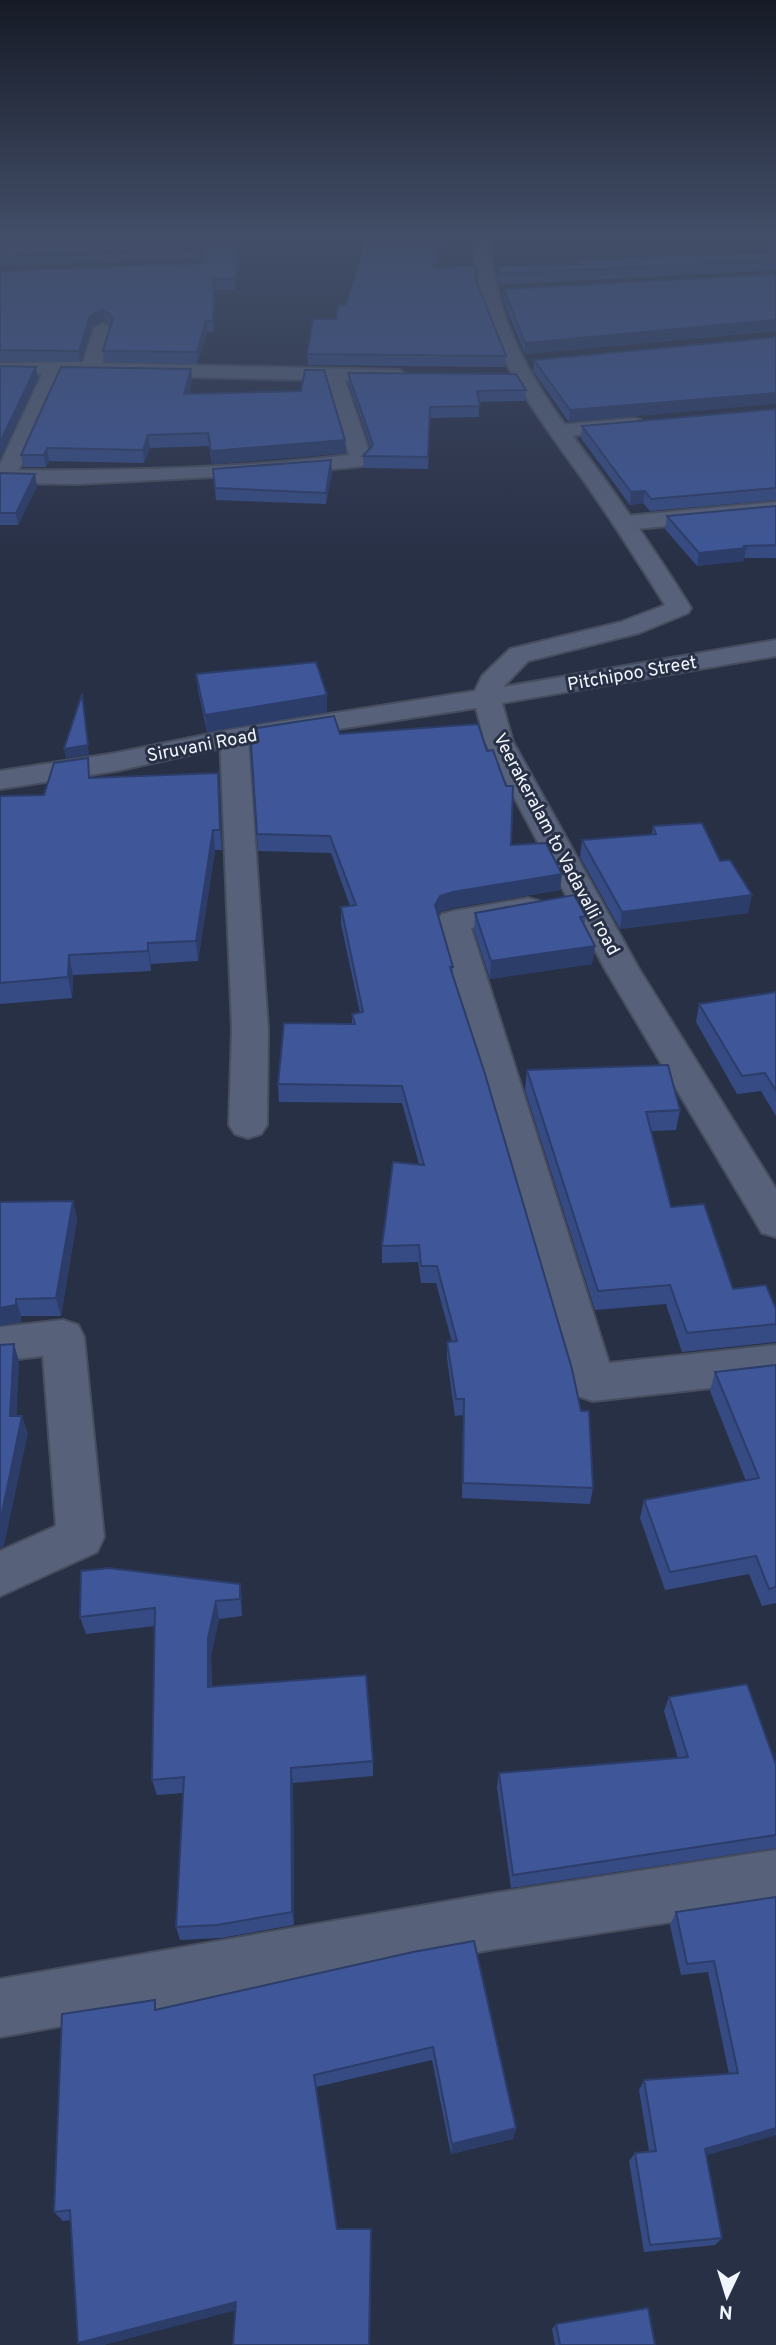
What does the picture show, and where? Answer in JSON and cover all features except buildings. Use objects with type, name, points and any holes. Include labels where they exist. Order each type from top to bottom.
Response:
[{"type":"street","points":[[91,368],[98,343]]},
{"type":"street","points":[[487,698],[491,682],[519,655],[629,628],[679,608],[625,523],[520,370],[507,343]]},
{"type":"street","points":[[0,369],[91,368],[414,376]]},
{"type":"street","points":[[54,370],[2,476],[118,475],[292,467],[354,461],[360,457],[334,376]]},
{"type":"street","points":[[560,431],[654,423]]},
{"type":"street","points":[[625,523],[776,509]]},
{"type":"street","name":"Pitchipoo Street","points":[[487,698],[776,648]]},
{"type":"street","name":"Siruvani Road","points":[[0,780],[116,762],[234,737],[487,698]]},
{"type":"street","name":"Veerakeralam to Vadavalli road","points":[[487,698],[499,742],[584,899],[691,1086],[776,1222]]},
{"type":"street","points":[[234,737],[250,1029],[248,1125]]},
{"type":"street","points":[[584,899],[453,921],[593,1383],[776,1363]]},
{"type":"street","points":[[0,1344],[63,1337],[80,1537],[0,1574]]},
{"type":"street","points":[[0,2008],[20,2007],[495,1921],[776,1878]]}]
